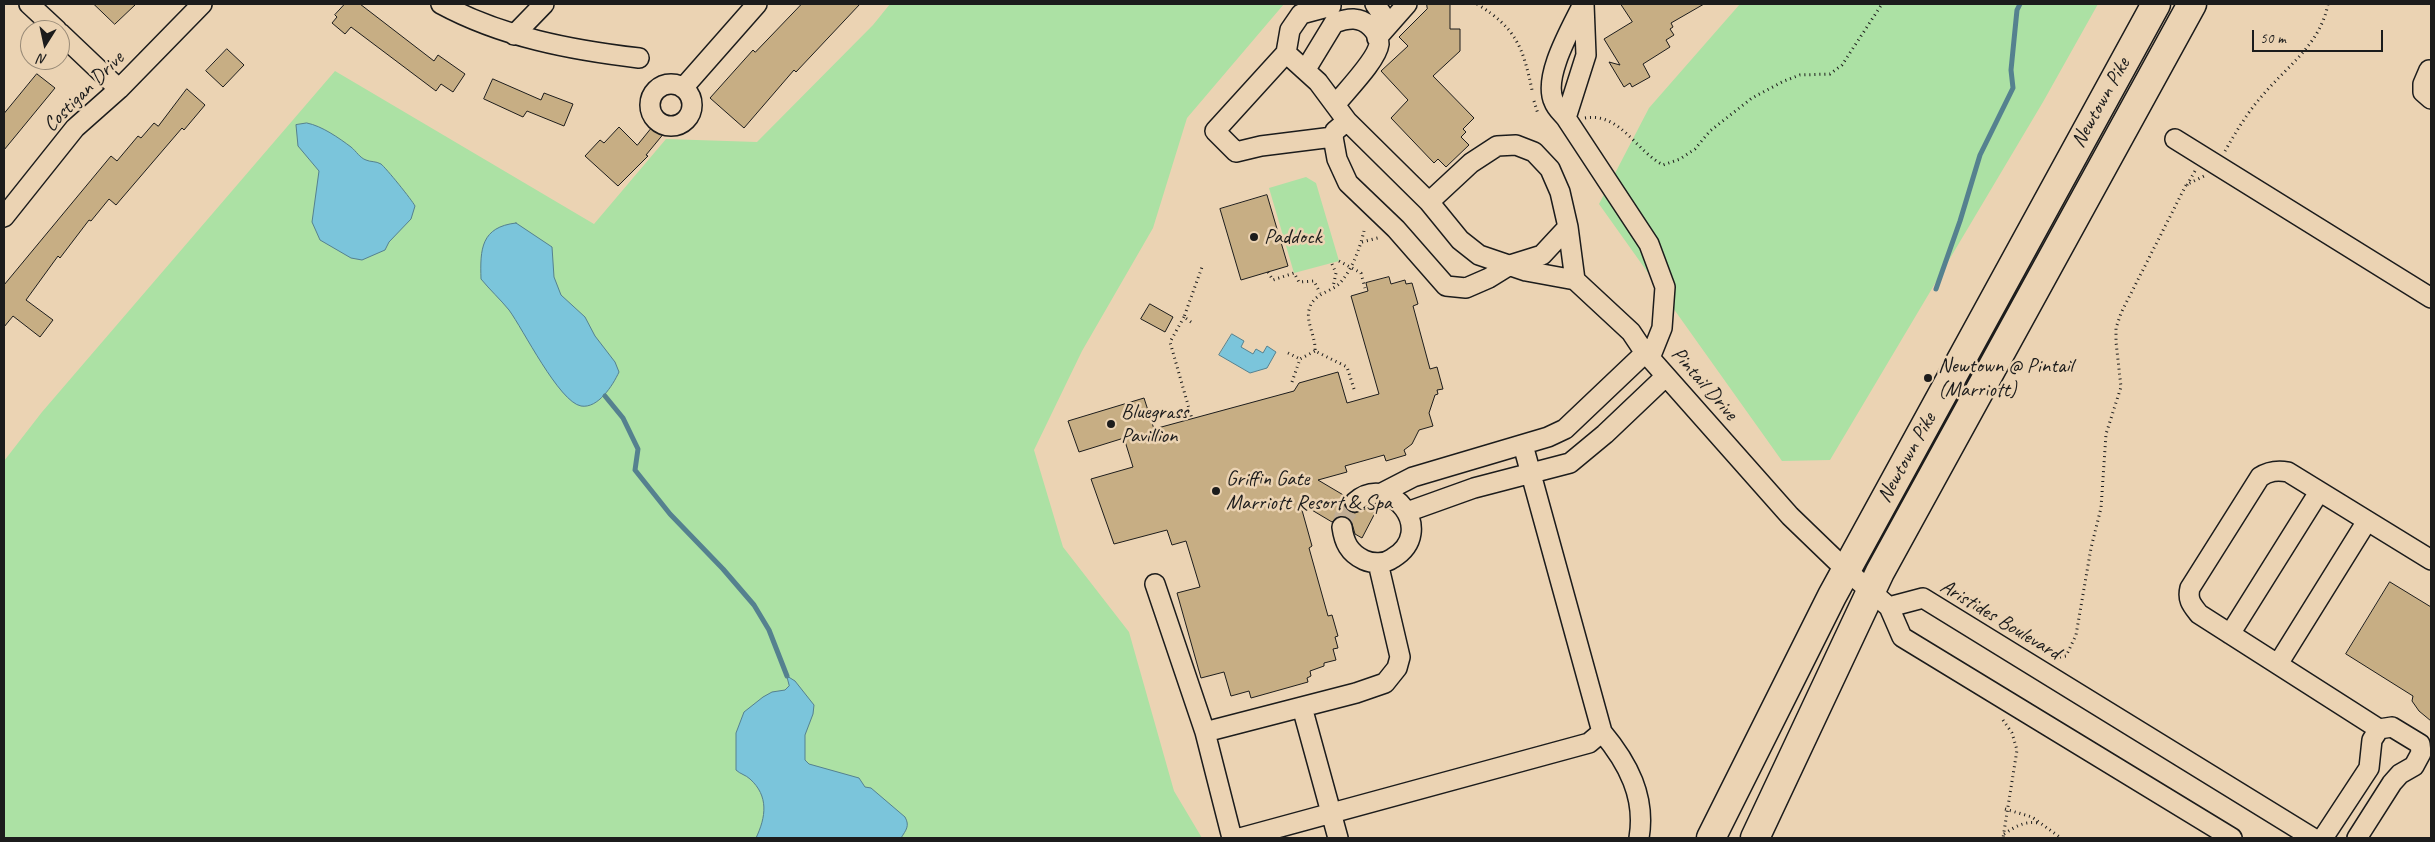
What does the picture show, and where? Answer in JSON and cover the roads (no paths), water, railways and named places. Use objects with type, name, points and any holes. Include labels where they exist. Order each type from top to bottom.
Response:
[{"type":"highway","name":"Newtown Pike","points":[[1711,838],[1781,695],[1846,570],[2156,4]]},
{"type":"highway","name":"Newtown Pike","points":[[1755,838],[2192,4]]},
{"type":"street","points":[[29,4],[46,20]]},
{"type":"street","name":"Costigan Drive","points":[[4,217],[75,128],[119,88],[202,4]]},
{"type":"street","points":[[441,4],[467,18],[514,35],[559,46],[639,58]]},
{"type":"street","points":[[514,35],[544,4]]},
{"type":"street","points":[[683,88],[757,4]]},
{"type":"street","points":[[1375,4],[1383,31]]},
{"type":"street","points":[[1335,105],[1372,59],[1383,31],[1407,4]]},
{"type":"street","name":"Pintail Drive","points":[[1584,4],[1555,66],[1551,88],[1554,102],[1648,244],[1665,287],[1662,328],[1648,355],[1790,516],[1846,570],[1880,599]]},
{"type":"street","name":"Pintail Drive","points":[[1566,119],[1586,55],[1584,4]]},
{"type":"street","points":[[1333,137],[1261,146],[1236,152],[1215,131],[1286,53],[1290,30],[1301,14],[1333,11],[1349,18],[1365,21],[1376,32],[1383,31]]},
{"type":"street","points":[[1306,69],[1333,11]]},
{"type":"street","points":[[70,42],[119,88]]},
{"type":"street","points":[[1286,53],[1306,69],[1347,121],[1429,202],[1460,240],[1479,255],[1526,271],[1575,280],[1631,332],[1648,355],[1565,428],[1548,437],[1413,477],[1380,494],[1369,495],[1355,502]]},
{"type":"street","points":[[2430,70],[2423,84],[2423,92],[2431,99]]},
{"type":"street","points":[[1347,121],[1335,131],[1333,137],[1338,159],[1348,183],[1396,229],[1446,286],[1466,288],[1489,278],[1510,265],[1542,255],[1568,227]]},
{"type":"street","points":[[2175,139],[2431,298]]},
{"type":"street","points":[[1429,202],[1471,163],[1497,146],[1516,145],[1534,152],[1550,169],[1560,192],[1568,227],[1575,280]]},
{"type":"street","points":[[1407,512],[1474,488],[1570,463],[1604,434],[1665,376]]},
{"type":"street","points":[[1523,445],[1602,732],[1618,751],[1631,773],[1637,795],[1639,838]]},
{"type":"street","points":[[2357,838],[2392,783],[2400,774],[2426,756],[2420,744],[2392,727],[2379,728],[2199,614],[2188,596],[2190,588],[2260,477],[2268,472],[2288,472],[2431,560]]},
{"type":"street","points":[[2230,634],[2319,492]]},
{"type":"street","points":[[1342,527],[1348,548],[1366,562],[1390,561],[1400,554],[1407,545],[1411,534],[1411,523],[1407,512],[1396,500],[1380,494]]},
{"type":"street","points":[[2278,664],[2367,521]]},
{"type":"street","points":[[1205,732],[1385,683],[1397,668],[1400,657],[1378,563]]},
{"type":"street","points":[[1155,584],[1205,732],[1232,838]]},
{"type":"street","name":"Aristides Boulevard","points":[[1880,599],[1923,598],[2313,838]]},
{"type":"street","points":[[1880,599],[1902,637],[2232,838]]},
{"type":"street","points":[[1302,707],[1338,838]]},
{"type":"street","points":[[2323,838],[2369,768],[2372,740],[2379,728]]},
{"type":"street","points":[[1240,838],[1589,743],[1602,732]]},
{"type":"water","points":[[307,123],[336,136],[364,159],[381,164],[415,206],[411,219],[389,242],[385,250],[362,260],[351,258],[320,240],[312,222],[319,171],[298,146],[296,125]]},
{"type":"water","points":[[516,223],[552,247],[554,277],[561,295],[585,317],[595,336],[615,362],[619,372],[609,389],[593,404],[581,406],[572,402],[562,392],[542,364],[509,310],[481,279],[481,258],[485,241],[496,229],[504,225]]},
{"type":"water","points":[[1232,334],[1244,341],[1241,347],[1253,354],[1256,349],[1263,353],[1267,346],[1276,352],[1267,368],[1250,373],[1219,355]]},
{"type":"water","points":[[787,676],[795,681],[814,705],[813,714],[805,735],[805,760],[809,764],[859,778],[865,787],[871,788],[905,817],[907,825],[901,838],[756,838],[764,815],[763,800],[756,786],[736,770],[736,733],[744,712],[763,697],[772,692],[785,690],[789,686]]},
{"type":"waterway","points":[[1936,289],[1960,221],[1980,155],[2013,88],[2011,70],[2017,10],[2020,4]]},
{"type":"waterway","points":[[605,396],[623,418],[638,449],[635,470],[670,514],[723,569],[754,605],[769,630],[787,676]]},
{"type":"tunnel","points":[[1342,527],[1344,516],[1355,502]]},
{"type":"place","name":"Paddock","points":[[1254,237]]},
{"type":"place","name":"Newtown @ Pintail (Marriott)","points":[[1928,378]]},
{"type":"place","name":"Bluegrass Pavillion","points":[[1111,424]]},
{"type":"place","name":"Griffin Gate Marriott Resort & Spa","points":[[1216,491]]}]
